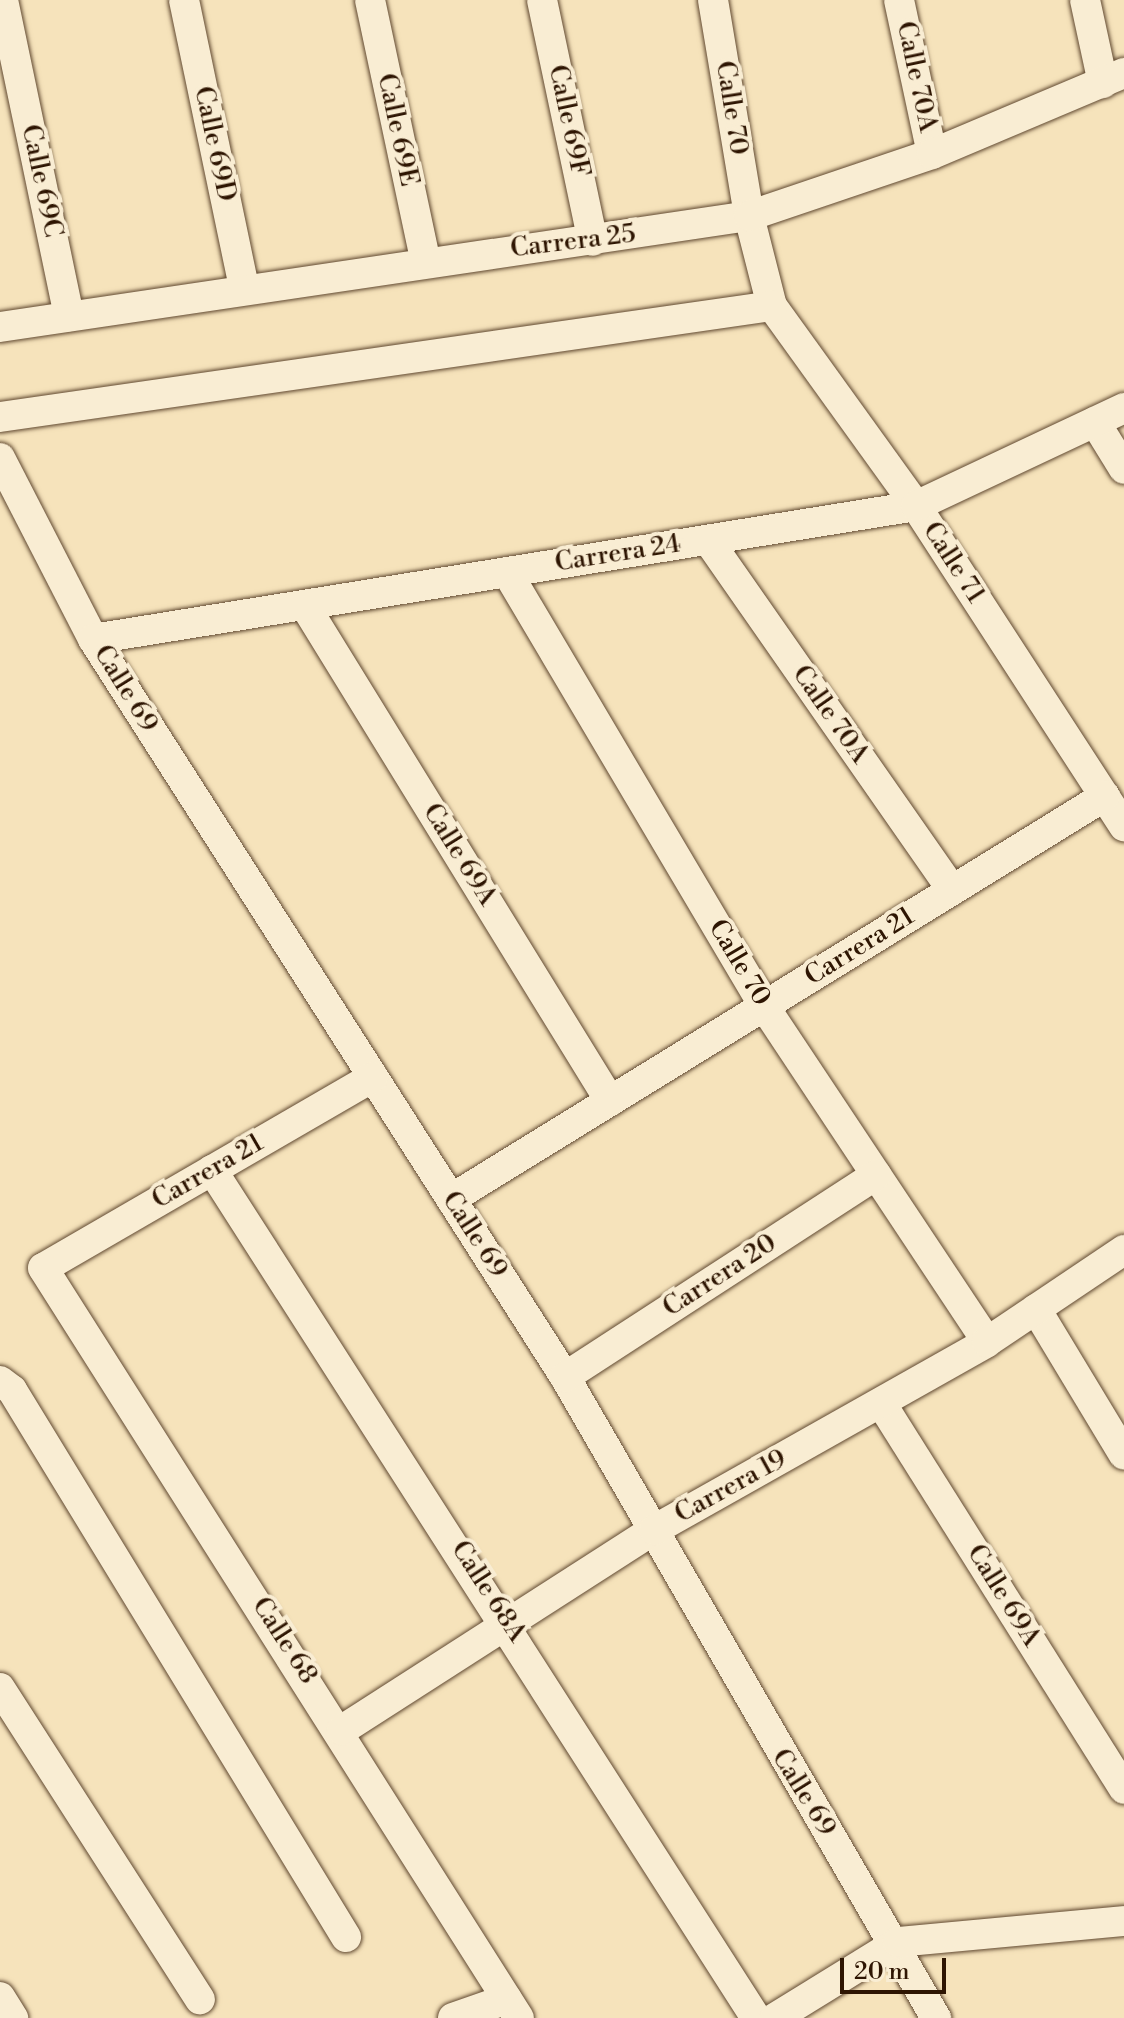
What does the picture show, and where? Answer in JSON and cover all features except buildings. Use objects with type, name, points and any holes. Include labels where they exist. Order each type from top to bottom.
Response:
[{"type":"street","name":"Calle 69C","points":[[3,0],[69,316]]},
{"type":"street","name":"Calle 69D","points":[[184,0],[244,288]]},
{"type":"street","name":"Calle 69E","points":[[370,0],[425,259]]},
{"type":"street","name":"Calle 69F","points":[[542,0],[593,241]]},
{"type":"street","name":"Calle 70","points":[[713,0],[749,216],[772,306]]},
{"type":"street","name":"Calle 70A","points":[[899,0],[932,154]]},
{"type":"street","points":[[1085,0],[1114,78]]},
{"type":"street","name":"Carrera 25","points":[[0,327],[425,259],[593,241],[749,216],[932,154],[1114,78]]},
{"type":"street","points":[[0,417],[772,306]]},
{"type":"street","name":"Calle 71","points":[[772,306],[916,506],[1124,826]]},
{"type":"street","name":"Carrera 24","points":[[93,639],[307,609],[507,572],[916,506],[1124,408]]},
{"type":"street","points":[[1095,422],[1124,469]]},
{"type":"street","name":"Calle 69","points":[[0,458],[93,639],[565,1377],[771,1742],[898,1942],[936,2018]]},
{"type":"street","name":"Calle 70A","points":[[708,540],[952,890]]},
{"type":"street","name":"Calle 70","points":[[507,572],[764,1006],[987,1342]]},
{"type":"street","name":"Calle 69A","points":[[307,609],[610,1101]]},
{"type":"street","name":"Carrera 21","points":[[451,1199],[1105,796]]},
{"type":"street","name":"Carrera 21","points":[[43,1268],[373,1077]]},
{"type":"street","name":"Calle 68A","points":[[212,1170],[509,1625],[756,2018]]},
{"type":"street","name":"Carrera 20","points":[[565,1377],[876,1175]]},
{"type":"street","name":"Carrera 19","points":[[342,1730],[654,1530],[987,1342],[1124,1250]]},
{"type":"street","name":"Calle 68","points":[[43,1268],[342,1730],[513,2009]]},
{"type":"street","points":[[1036,1309],[1124,1455]]},
{"type":"street","points":[[0,1381],[12,1390],[346,1937]]},
{"type":"street","name":"Calle 69A","points":[[881,1403],[1124,1789]]},
{"type":"street","points":[[0,1688],[200,1999]]},
{"type":"street","points":[[775,2018],[898,1942],[1124,1921]]},
{"type":"street","points":[[0,1997],[13,2018]]},
{"type":"street","points":[[453,2018],[513,2009]]}]
